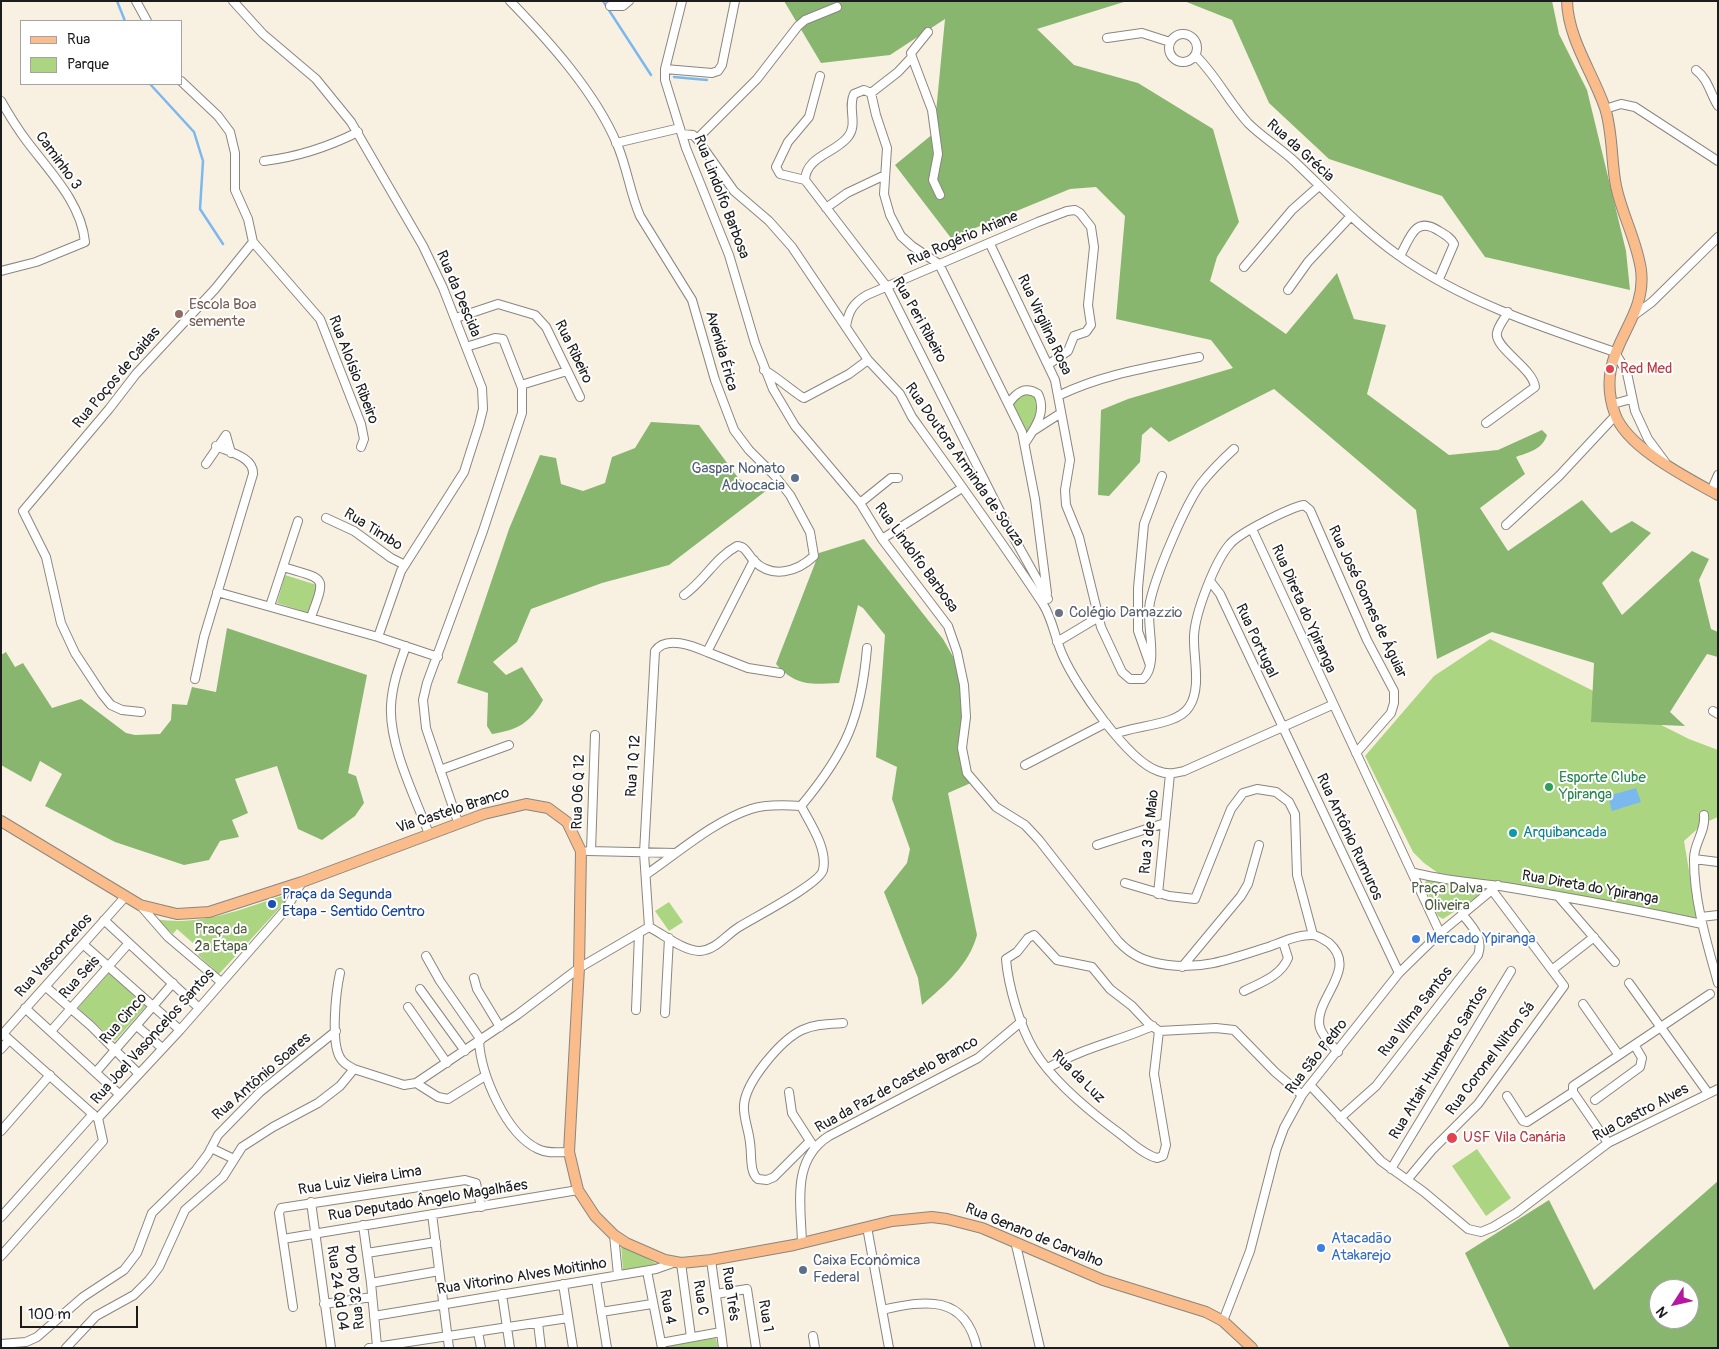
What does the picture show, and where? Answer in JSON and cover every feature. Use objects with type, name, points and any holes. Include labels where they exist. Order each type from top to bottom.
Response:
[{"type":"main road","points":[[1567,1],[1570,23],[1605,109],[1616,188],[1641,270],[1642,289],[1633,316],[1615,352],[1609,377],[1613,404],[1612,420],[1644,450],[1714,493]]},
{"type":"main road","name":"Via Castelo Branco","points":[[1,821],[140,905],[170,913],[195,914],[302,882],[458,822],[509,806],[538,804],[548,808],[563,818],[586,851],[569,1152],[578,1190],[595,1216],[614,1235],[644,1252],[677,1263]]},
{"type":"main road","name":"Rua Genaro de Carvalho","points":[[677,1263],[711,1260],[802,1243],[867,1227],[932,1217],[964,1222],[1084,1273],[1206,1312],[1223,1321],[1252,1348]]},
{"type":"street","points":[[136,1],[146,20]]},
{"type":"street","name":"Rua da Descida","points":[[233,1],[264,34],[316,79],[358,132],[423,246],[456,318],[482,388],[482,409],[477,433],[464,472],[405,565],[378,637]]},
{"type":"street","points":[[510,1],[544,37],[571,70],[606,122],[616,143],[681,131],[693,135],[697,139],[757,79],[790,35],[805,20],[837,7]]},
{"type":"street","points":[[610,6],[623,6],[629,1]]},
{"type":"street","points":[[682,1],[665,69],[712,73],[718,71],[722,65],[735,1]]},
{"type":"street","points":[[928,32],[911,52],[932,110],[938,154],[933,180],[940,195]]},
{"type":"street","points":[[1107,38],[1142,33],[1170,42]]},
{"type":"street","points":[[1189,35],[1195,41],[1195,55],[1187,61],[1178,61],[1171,55],[1170,42],[1176,36],[1189,35]]},
{"type":"street","name":"Rua da Grécia","points":[[1195,55],[1209,68],[1223,91],[1249,123],[1289,156],[1352,216],[1400,256],[1439,279],[1508,312],[1545,328],[1615,352]]},
{"type":"street","points":[[871,93],[898,72],[912,56]]},
{"type":"street","name":"Rua Lindolfo Barbosa","points":[[665,69],[665,80],[681,131],[704,197],[729,255],[764,370],[795,426],[860,503],[882,539],[943,618],[952,637],[961,667],[966,702],[964,761],[973,782],[996,807],[1032,831],[1128,952],[1147,961],[1182,967],[1212,965],[1283,942],[1313,935]]},
{"type":"street","points":[[1696,70],[1707,81],[1707,87],[1718,106]]},
{"type":"street","points":[[820,76],[809,118],[788,142],[776,167],[780,174],[805,180],[805,173],[809,164],[837,147],[851,133],[854,94],[864,90],[871,93]]},
{"type":"street","name":"Rua Aloísio Ribeiro","points":[[182,83],[218,116],[230,132],[235,153],[234,190],[248,218],[253,242],[320,319],[361,424],[364,439],[361,447]]},
{"type":"street","points":[[871,93],[887,148],[888,157],[885,175],[886,204],[894,225],[912,246],[939,264],[1009,403],[1026,443],[1050,614]]},
{"type":"street","name":"Caminho 3","points":[[1,102],[27,142],[54,174],[82,229],[84,244],[61,254],[1,270]]},
{"type":"street","points":[[1605,109],[1621,104],[1635,107],[1718,161]]},
{"type":"street","points":[[264,161],[306,154],[327,147],[358,132]]},
{"type":"street","name":"Rua Doutora Arminda de Souza","points":[[697,139],[734,191],[769,221],[792,247],[868,360],[900,394],[912,417],[1050,614],[1057,642],[1072,673],[1106,723],[1140,761],[1159,772],[1170,774]]},
{"type":"street","name":"Avenida Érica","points":[[616,143],[640,216],[692,300],[727,417],[740,440],[776,476],[790,495],[810,532],[814,556],[807,562],[781,573],[767,569],[754,560]]},
{"type":"street","points":[[826,208],[847,193],[885,175]]},
{"type":"street","name":"Rua Peri Ribeiro","points":[[805,180],[887,287],[1001,512],[1048,599]]},
{"type":"street","points":[[1244,267],[1286,216],[1319,186]]},
{"type":"street","name":"Rua Rogério Ariane","points":[[846,327],[849,311],[854,304],[887,287],[1056,214],[1067,211],[1080,213],[1091,227],[1094,238],[1088,305],[1090,329],[1074,336],[1068,351],[1049,364]]},
{"type":"street","points":[[1288,290],[1308,262],[1352,216]]},
{"type":"street","points":[[1400,256],[1416,228],[1424,225],[1436,228],[1447,235],[1454,244],[1439,279]]},
{"type":"street","points":[[1633,316],[1652,302],[1718,237]]},
{"type":"street","name":"Rua Poços de Caidas","points":[[141,712],[122,710],[111,705],[91,679],[71,646],[61,623],[48,563],[23,511],[136,374],[215,289],[253,242]]},
{"type":"street","name":"Rua Virgilina Rosa","points":[[990,244],[1049,364],[1060,395],[1061,413],[1070,460],[1065,490],[1066,505],[1079,537],[1098,618],[1112,654],[1125,676],[1136,680],[1143,679],[1150,667]]},
{"type":"street","name":"Rua Ribeiro","points":[[456,318],[498,304],[535,315],[546,327],[580,397]]},
{"type":"street","points":[[1486,424],[1535,387],[1529,374],[1498,340],[1496,332],[1508,312]]},
{"type":"street","points":[[458,822],[423,715],[427,683],[517,435],[522,413],[523,395],[503,339],[495,338],[466,348]]},
{"type":"street","points":[[1615,352],[1627,373],[1631,399],[1648,439],[1670,467]]},
{"type":"street","points":[[1060,395],[1082,384],[1120,373],[1199,357]]},
{"type":"street","points":[[764,370],[804,398],[840,379],[868,360]]},
{"type":"street","points":[[521,385],[567,371]]},
{"type":"street","points":[[1009,403],[1019,392],[1026,390],[1038,394],[1042,401],[1042,411],[1026,443]]},
{"type":"street","points":[[1613,404],[1631,399]]},
{"type":"street","points":[[1033,431],[1061,413]]},
{"type":"street","points":[[1506,525],[1559,476],[1612,420]]},
{"type":"street","points":[[206,464],[216,446],[226,435],[231,453]]},
{"type":"street","points":[[195,679],[204,637],[253,474],[250,463],[216,446]]},
{"type":"street","points":[[1150,667],[1148,614],[1157,580],[1180,524],[1199,487],[1234,449]]},
{"type":"street","points":[[1714,493],[1718,475]]},
{"type":"street","points":[[1150,667],[1138,631],[1138,588],[1144,524],[1162,476]]},
{"type":"street","points":[[860,503],[890,478],[898,478]]},
{"type":"street","points":[[882,539],[962,488]]},
{"type":"street","name":"Rua José Gomes de Águiar","points":[[1252,529],[1300,505],[1306,505],[1310,510],[1338,577],[1394,691],[1394,703],[1391,713],[1356,753]]},
{"type":"street","name":"Rua Timbo","points":[[326,518],[354,531],[391,558],[405,565]]},
{"type":"street","points":[[270,606],[298,522]]},
{"type":"street","points":[[1115,734],[1132,728],[1173,719],[1189,707],[1195,688],[1195,623],[1210,581],[1230,543],[1252,529]]},
{"type":"street","name":"Rua Direta do Ypiranga","points":[[1252,529],[1332,705],[1440,933]]},
{"type":"street","points":[[684,595],[692,590],[715,564],[737,546],[744,548],[754,560],[707,652],[748,668],[780,673]]},
{"type":"street","points":[[283,567],[316,578],[321,582],[322,589],[311,617]]},
{"type":"street","name":"Rua Portugal","points":[[1210,581],[1220,594],[1274,713]]},
{"type":"street","points":[[217,592],[311,617],[438,657]]},
{"type":"street","points":[[1057,642],[1098,618]]},
{"type":"street","name":"Rua 1 Q 12","points":[[649,927],[647,874],[644,853],[653,659],[657,648],[667,643],[691,645],[707,652]]},
{"type":"street","points":[[406,646],[392,692],[392,721],[400,754],[429,834]]},
{"type":"street","points":[[801,806],[833,765],[848,736],[860,706],[867,648]]},
{"type":"street","points":[[1170,774],[1184,771],[1332,705]]},
{"type":"street","name":"Rua Antônio Rumuros","points":[[1274,713],[1399,973]]},
{"type":"street","points":[[1025,765],[1106,723]]},
{"type":"street","name":"Rua 06 Q 12","points":[[586,851],[595,735]]},
{"type":"street","points":[[440,770],[508,745]]},
{"type":"street","name":"Rua 3 de Maio","points":[[1158,894],[1170,774]]},
{"type":"street","points":[[1125,883],[1158,894],[1187,900],[1197,896],[1231,809],[1243,793],[1257,789],[1276,792],[1289,802],[1295,814],[1297,875],[1313,935],[1330,945],[1338,958],[1338,974],[1319,1022],[1324,1037],[1338,1052]]},
{"type":"street","points":[[647,874],[728,820],[751,809],[769,806],[801,806]]},
{"type":"street","points":[[340,973],[336,1031],[338,1054],[341,1060],[354,1069],[404,1085],[416,1083],[500,1026],[579,968],[649,927],[699,951],[708,949],[810,882],[823,871],[822,851],[801,806]]},
{"type":"street","points":[[1704,815],[1704,829],[1695,847],[1694,859],[1701,920],[1718,983]]},
{"type":"street","points":[[1097,845],[1165,823]]},
{"type":"street","points":[[1182,967],[1241,896],[1248,884],[1259,845]]},
{"type":"street","points":[[586,851],[676,853]]},
{"type":"street","points":[[1694,859],[1718,862]]},
{"type":"street","name":"Rua Direta do Ypiranga","points":[[1412,872],[1495,888],[1558,896],[1701,920],[1718,916]]},
{"type":"street","name":"Rua Joel Vasoncelos Santos","points":[[1,1217],[200,1008],[286,909],[302,882]]},
{"type":"street","points":[[1495,888],[1552,970],[1594,937]]},
{"type":"street","name":"Rua São Pedro","points":[[1223,1321],[1250,1251],[1276,1150],[1302,1095],[1399,973],[1440,933],[1495,888]]},
{"type":"street","points":[[1558,896],[1615,962]]},
{"type":"street","name":"Rua Vasconcelos","points":[[1,1049],[5,1037],[25,1008],[84,945],[125,897]]},
{"type":"street","points":[[140,905],[158,927],[221,982]]},
{"type":"street","name":"Rua Vilma Santos","points":[[1340,1118],[1376,1086],[1478,955],[1480,948],[1479,936],[1462,914]]},
{"type":"street","points":[[104,920],[200,1008]]},
{"type":"street","points":[[636,1010],[639,934]]},
{"type":"street","name":"Rua da Luz","points":[[1034,935],[1057,960],[1092,967],[1110,989],[1156,1028],[1154,1074],[1166,1145],[1165,1151],[1160,1158],[1151,1157],[1069,1091],[1033,1049],[1022,1021],[1008,982],[1006,959],[1017,952],[1028,938],[1034,935]]},
{"type":"street","points":[[665,1013],[669,938]]},
{"type":"street","points":[[1244,991],[1276,975],[1283,968],[1288,958],[1283,942]]},
{"type":"street","name":"Rua Seis","points":[[51,1031],[110,967],[129,943]]},
{"type":"street","points":[[84,945],[180,1030]]},
{"type":"street","points":[[426,956],[440,981],[480,1040],[485,1076],[518,1134],[538,1150],[569,1152]]},
{"type":"street","name":"Rua Coronel Nilton Sá","points":[[1407,1180],[1432,1150],[1478,1104],[1559,994],[1563,984],[1552,970]]},
{"type":"street","name":"Rua Altair Humberto Santos","points":[[1391,1169],[1511,971]]},
{"type":"street","points":[[474,978],[477,989],[500,1026]]},
{"type":"street","name":"Rua Cinco","points":[[96,1072],[173,983]]},
{"type":"street","points":[[1629,983],[1708,1093]]},
{"type":"street","points":[[46,987],[139,1074]]},
{"type":"street","points":[[420,989],[464,1051]]},
{"type":"street","points":[[1608,1143],[1573,1092],[1574,1086],[1618,1054],[1635,1046],[1710,994]]},
{"type":"street","points":[[1583,1004],[1618,1054]]},
{"type":"street","points":[[408,1007],[447,1063]]},
{"type":"street","points":[[25,1008],[119,1094]]},
{"type":"street","name":"Rua da Paz de Castelo Branco","points":[[802,1243],[799,1188],[812,1144],[978,1058],[1022,1021]]},
{"type":"street","points":[[789,1092],[792,1113],[812,1144],[774,1177],[763,1181],[754,1176],[744,1106],[746,1094],[753,1082],[787,1040],[802,1030],[821,1024],[843,1023]]},
{"type":"street","points":[[137,1026],[162,1048]]},
{"type":"street","points":[[1048,1068],[1082,1051],[1100,1047],[1156,1028],[1216,1028],[1234,1030],[1275,1072],[1302,1095]]},
{"type":"street","name":"Rua Antônio Soares","points":[[1,1344],[26,1342],[37,1336],[82,1297],[124,1270],[137,1253],[152,1212],[196,1170],[218,1135],[260,1092],[336,1031]]},
{"type":"street","points":[[1,1256],[100,1146],[103,1136],[96,1116],[5,1037]]},
{"type":"street","points":[[1595,1100],[1640,1067],[1642,1058],[1635,1046]]},
{"type":"street","points":[[66,1348],[96,1316],[134,1295],[149,1280],[159,1267],[185,1210],[223,1177],[237,1153],[250,1141],[330,1094],[346,1080],[354,1069]]},
{"type":"street","points":[[1,1131],[50,1075]]},
{"type":"street","points":[[416,1083],[438,1096],[448,1099],[485,1076]]},
{"type":"street","points":[[1310,1086],[1391,1169],[1407,1180]]},
{"type":"street","name":"Rua Castro Alves","points":[[1407,1180],[1468,1229],[1481,1232],[1510,1217],[1608,1143],[1718,1089]]},
{"type":"street","points":[[1507,1096],[1523,1121],[1527,1122],[1573,1092]]},
{"type":"street","points":[[211,1148],[234,1159]]},
{"type":"street","name":"Rua Luiz Vieira Lima","points":[[283,1239],[279,1213],[283,1207],[311,1202],[465,1180],[474,1182],[478,1186],[481,1207]]},
{"type":"street","name":"Rua Deputado Ângelo Magalhães","points":[[283,1239],[578,1190]]},
{"type":"street","name":"Rua 24 Qd 04","points":[[311,1202],[331,1348]]},
{"type":"street","points":[[432,1214],[449,1348]]},
{"type":"street","name":"Rua 32 Qd 04","points":[[363,1225],[374,1316],[373,1347]]},
{"type":"street","points":[[867,1227],[889,1348]]},
{"type":"street","points":[[614,1235],[618,1275]]},
{"type":"street","points":[[283,1239],[293,1307]]},
{"type":"street","points":[[367,1253],[436,1242]]},
{"type":"street","points":[[1016,1245],[1040,1348]]},
{"type":"street","name":"Rua Três","points":[[711,1260],[724,1348]]},
{"type":"street","name":"Rua Vitorino Alves Moitinho","points":[[374,1316],[596,1279],[677,1263]]},
{"type":"street","name":"Rua C","points":[[677,1263],[691,1337]]},
{"type":"street","name":"Rua 4","points":[[647,1270],[661,1345]]},
{"type":"street","points":[[371,1283],[440,1271]]},
{"type":"street","points":[[596,1279],[607,1348]]},
{"type":"street","points":[[563,1284],[573,1348]]},
{"type":"street","name":"Rua 1","points":[[716,1294],[747,1290],[756,1348]]},
{"type":"street","points":[[502,1294],[510,1348]]},
{"type":"street","points":[[324,1304],[372,1297]]},
{"type":"street","points":[[882,1310],[920,1303],[946,1305],[955,1309],[970,1326],[977,1348]]},
{"type":"street","points":[[601,1312],[652,1304]]},
{"type":"street","points":[[373,1347],[568,1318]]},
{"type":"street","points":[[538,1323],[541,1348]]},
{"type":"street","points":[[478,1332],[481,1348]]},
{"type":"street","points":[[661,1345],[721,1332]]},
{"type":"street","points":[[813,1336],[815,1348]]},
{"type":"green space","points":[[784,1],[1127,1],[1037,29],[1074,65],[1138,83],[1213,129],[1239,222],[1217,257],[1210,281],[1286,334],[1337,273],[1354,319],[1386,325],[1367,394],[1449,455],[1498,450],[1542,430],[1547,435],[1542,444],[1534,450],[1516,457],[1525,474],[1480,508],[1508,551],[1582,500],[1611,533],[1632,521],[1651,533],[1602,583],[1622,615],[1692,551],[1709,559],[1699,580],[1711,629],[1718,632],[1718,657],[1707,654],[1670,712],[1685,726],[1591,722],[1594,663],[1492,632],[1437,659],[1416,510],[1274,389],[1169,442],[1151,427],[1142,435],[1140,462],[1109,496],[1098,495],[1101,410],[1128,399],[1233,368],[1211,340],[1116,319],[1125,216],[1096,187],[1070,189],[951,238],[895,165],[934,133],[945,19],[890,55],[821,63]]},
{"type":"green space","points":[[1184,1],[1552,1],[1559,34],[1587,90],[1626,251],[1630,290],[1485,257],[1442,196],[1329,159],[1269,103],[1232,20]]},
{"type":"green space","points":[[1025,391],[1036,395],[1040,409],[1027,436],[1012,404]]},
{"type":"green space","points":[[651,422],[699,425],[739,479],[752,484],[761,481],[771,487],[669,565],[602,583],[531,609],[517,642],[493,662],[506,675],[522,667],[543,700],[528,720],[516,728],[492,734],[487,726],[488,693],[457,683],[509,529],[540,455],[556,458],[561,484],[583,491],[605,483],[612,457],[635,448]]},
{"type":"green space","points":[[864,539],[943,639],[955,660],[966,717],[963,753],[973,782],[948,793],[977,935],[968,956],[955,974],[922,1005],[918,978],[884,892],[907,863],[910,849],[892,799],[897,767],[876,757],[885,635],[863,608],[858,605],[839,683],[820,684],[804,682],[791,677],[776,664],[819,553]]},
{"type":"green space","points":[[285,575],[317,585],[309,613],[277,603]]},
{"type":"green space","points":[[227,628],[367,675],[348,773],[356,776],[364,803],[355,816],[322,840],[298,829],[277,766],[235,779],[248,813],[232,820],[239,837],[220,841],[209,860],[184,865],[115,842],[45,806],[62,774],[40,761],[31,782],[1,765],[1,655],[6,652],[15,667],[23,663],[52,708],[81,699],[126,733],[135,735],[160,734],[171,720],[172,704],[187,705],[192,687],[216,692]]},
{"type":"green space","name":"Esporte Clube Ypiranga","points":[[1490,639],[1689,739],[1718,750],[1718,817],[1704,823],[1684,841],[1697,918],[1438,873],[1413,852],[1365,756],[1434,676]]},
{"type":"green space","name":"Praça Dalva Oliveira","points":[[1427,879],[1476,886],[1479,889],[1480,895],[1443,919],[1438,916],[1424,885]]},
{"type":"green space","name":"Praça da 2ª Etapa","points":[[282,896],[285,897],[285,902],[219,974],[198,955],[202,951],[177,929],[173,934],[156,919],[188,921],[204,919]]},
{"type":"green space","points":[[669,902],[683,922],[669,931],[655,911]]},
{"type":"green space","points":[[109,973],[146,1006],[115,1041],[78,1008]]},
{"type":"green space","points":[[1477,1149],[1511,1198],[1486,1216],[1452,1166]]},
{"type":"green space","points":[[1718,1181],[1718,1348],[1510,1348],[1465,1253],[1549,1200],[1594,1290]]},
{"type":"green space","points":[[621,1244],[657,1264],[623,1271]]},
{"type":"green space","points":[[716,1338],[718,1348],[669,1348],[668,1346]]},
{"type":"water","points":[[1636,788],[1641,802],[1612,811],[1608,796]]},
{"type":"waterway","points":[[117,1],[125,20]]},
{"type":"waterway","points":[[603,1],[651,75]]},
{"type":"waterway","points":[[674,77],[707,80]]},
{"type":"waterway","points":[[151,85],[194,132],[203,161],[200,209],[223,244]]},
{"type":"place","name":"Escola Boa semente","points":[[179,314]]},
{"type":"place","name":"Red Med","points":[[1610,369]]},
{"type":"place","name":"Gaspar Nonato Advocacia","points":[[795,478]]},
{"type":"place","name":"Colégio Damazzio","points":[[1059,613]]},
{"type":"place","name":"Esporte Clube Ypiranga","points":[[1549,787]]},
{"type":"place","name":"Arquibancada","points":[[1513,833]]},
{"type":"place","name":"Praça da Segunda Etapa - Sentido Centro","points":[[272,904]]},
{"type":"place","name":"Mercado Ypiranga","points":[[1416,939]]},
{"type":"place","name":"USF Vila Canária","points":[[1452,1138]]},
{"type":"place","name":"Atacadão Atakarejo","points":[[1321,1248]]},
{"type":"place","name":"Caixa Econômica Federal","points":[[803,1270]]}]
